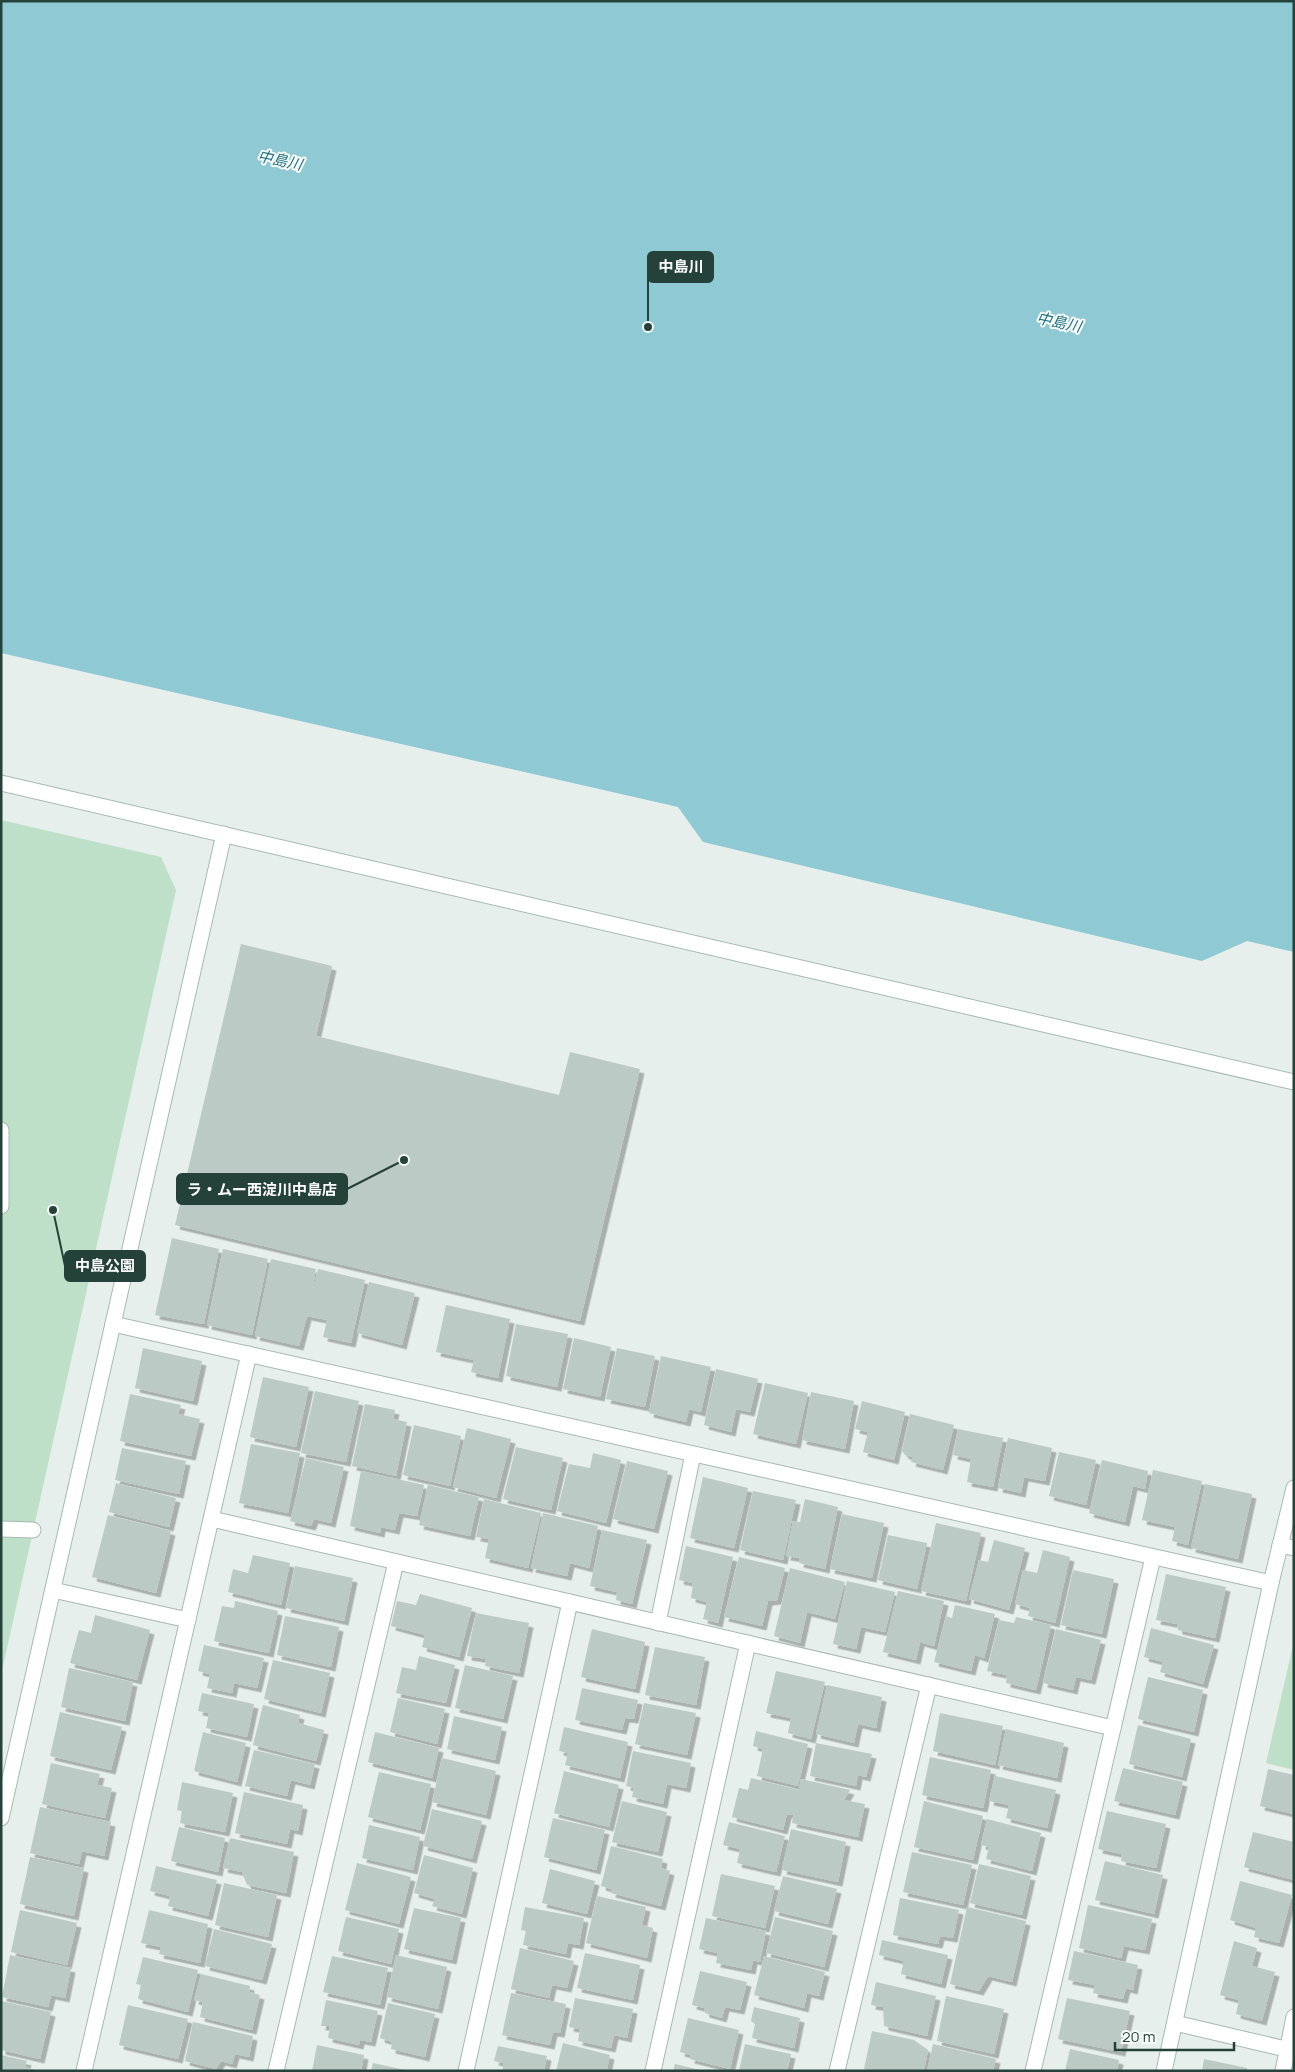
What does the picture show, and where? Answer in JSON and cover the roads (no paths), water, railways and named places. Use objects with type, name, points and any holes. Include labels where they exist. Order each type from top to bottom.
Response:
[{"type":"street","points":[[1,783],[1294,1082]]},
{"type":"street","points":[[1,1818],[224,834]]},
{"type":"street","points":[[1,1130],[1,1206]]},
{"type":"street","points":[[113,1324],[1271,1583]]},
{"type":"street","points":[[88,2070],[249,1354]]},
{"type":"street","points":[[658,1623],[693,1454]]},
{"type":"street","points":[[1164,2071],[1271,1583],[1287,1546],[1294,1488]]},
{"type":"street","points":[[212,1518],[1113,1728]]},
{"type":"street","points":[[1,1529],[33,1530]]},
{"type":"street","points":[[1033,2071],[1153,1557]]},
{"type":"street","points":[[276,2071],[396,1562]]},
{"type":"street","points":[[53,1590],[188,1620]]},
{"type":"street","points":[[466,2071],[570,1602]]},
{"type":"street","points":[[653,2071],[748,1643]]},
{"type":"street","points":[[837,2071],[928,1685]]},
{"type":"street","points":[[1283,2071],[1290,2050],[1294,2017]]},
{"type":"street","points":[[1175,2023],[1290,2050]]},
{"type":"water","name":"中島川","points":[[1,1],[1294,1],[1294,952],[1247,941],[1202,961],[703,842],[678,807],[1,653]]},
{"type":"place","name":"中島川","points":[[648,327]]},
{"type":"place","name":"ラ・ムー西淀川中島店","points":[[404,1160]]},
{"type":"place","name":"中島公園","points":[[53,1210]]}]
